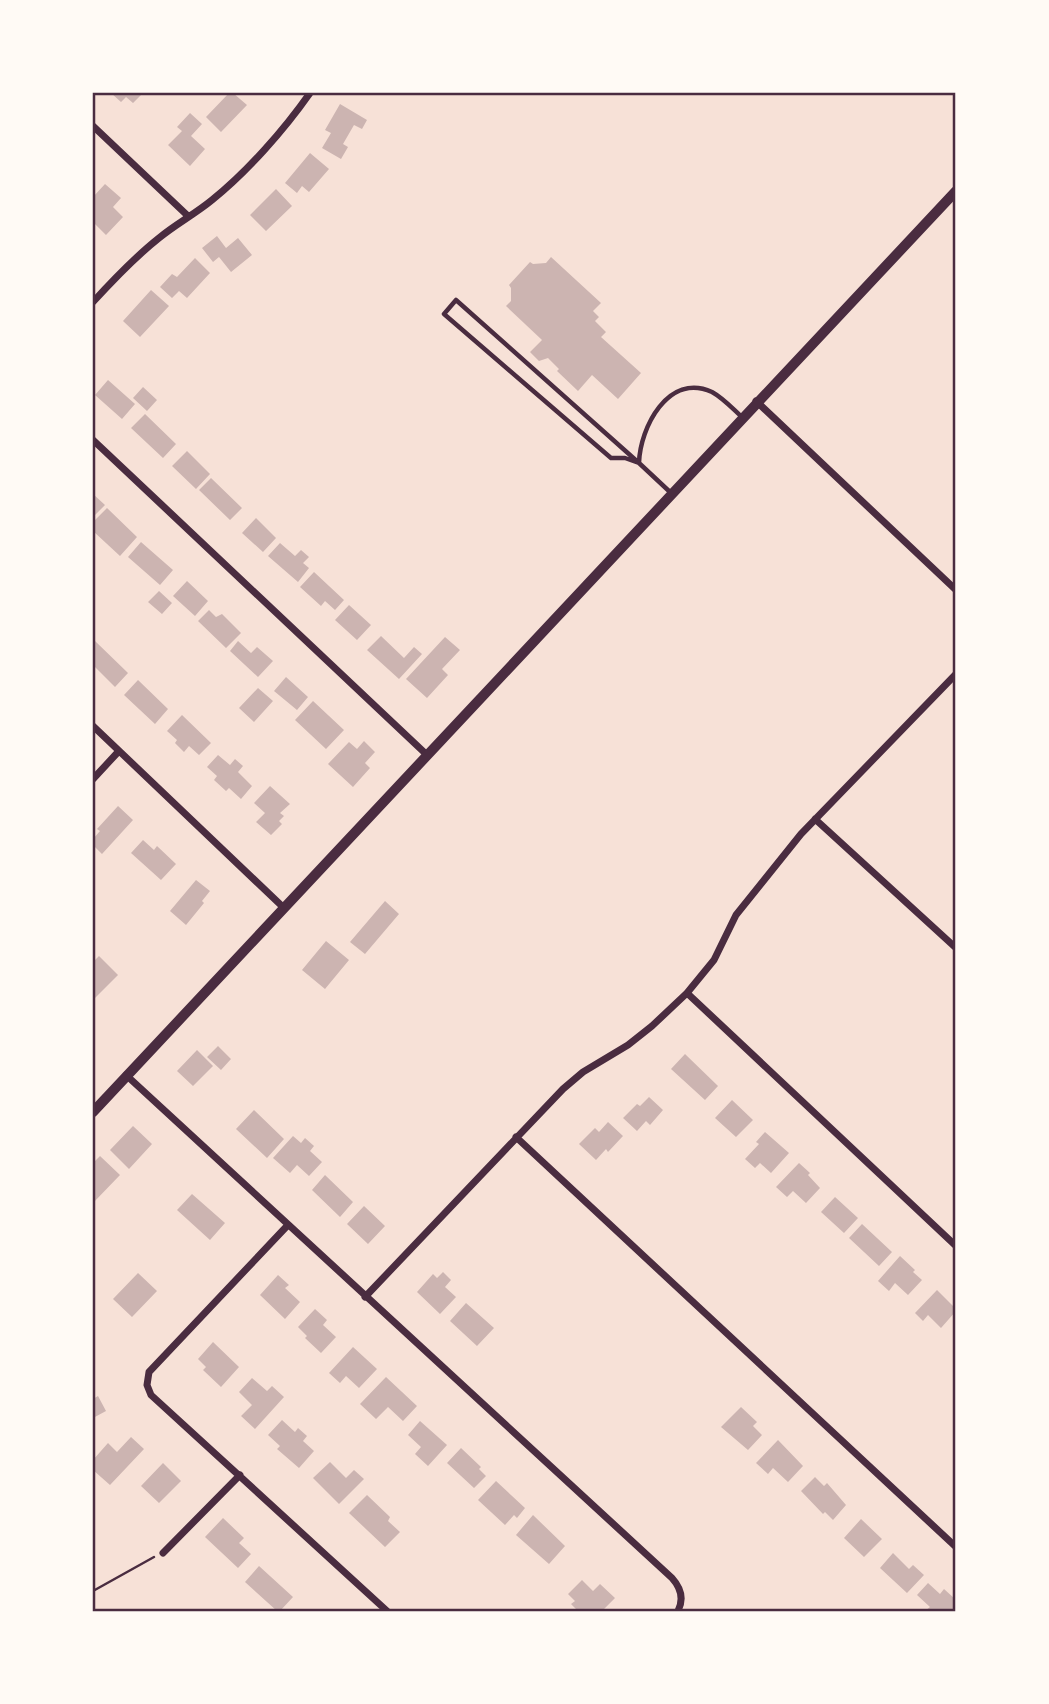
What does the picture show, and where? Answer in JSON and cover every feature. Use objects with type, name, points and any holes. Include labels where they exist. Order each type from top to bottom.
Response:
[{"type":"street","points":[[93,302],[127,264],[212,200],[246,169],[310,93]]},
{"type":"street","points":[[93,126],[188,216]]},
{"type":"street","points":[[93,1112],[756,401],[956,191]]},
{"type":"street","points":[[756,401],[956,590]]},
{"type":"street","points":[[93,440],[426,754]]},
{"type":"street","points":[[365,1297],[573,1080],[628,1045],[687,993],[714,960],[736,915],[815,819],[956,674]]},
{"type":"street","points":[[93,726],[284,908]]},
{"type":"street","points":[[93,779],[119,751]]},
{"type":"street","points":[[815,819],[956,948]]},
{"type":"street","points":[[687,993],[956,1246]]},
{"type":"street","points":[[127,1075],[287,1226],[672,1578],[679,1585],[681,1600],[678,1611]]},
{"type":"street","points":[[516,1137],[956,1546]]},
{"type":"street","points":[[287,1226],[149,1372],[146,1385],[150,1395],[387,1611]]},
{"type":"street","points":[[163,1553],[240,1475]]},
{"type":"lane","points":[[639,463],[625,458],[611,458],[444,314],[457,300],[639,463],[671,493]]},
{"type":"lane","points":[[639,463],[639,446],[649,419],[665,401],[676,394],[701,389],[713,393],[742,417]]},
{"type":"path","points":[[93,1591],[163,1553]]},
{"type":"building","points":[[111,93],[143,93],[133,103],[126,97],[121,102]]},
{"type":"building","points":[[229,93],[233,93],[247,105],[221,132],[206,117]]},
{"type":"building","points":[[340,104],[367,120],[362,129],[354,125],[343,144],[348,147],[341,159],[322,148],[331,133],[325,130]]},
{"type":"building","points":[[190,113],[202,124],[191,136],[205,149],[190,166],[168,145],[182,131],[177,127]]},
{"type":"building","points":[[310,153],[329,169],[309,192],[302,186],[297,193],[285,183]]},
{"type":"building","points":[[105,184],[121,198],[113,207],[123,217],[106,235],[93,222],[93,197]]},
{"type":"building","points":[[276,189],[292,206],[266,231],[250,215]]},
{"type":"building","points":[[217,236],[226,248],[238,238],[252,255],[231,272],[219,257],[213,262],[202,248]]},
{"type":"building","points":[[551,257],[601,303],[593,311],[599,317],[595,321],[606,332],[601,337],[641,373],[618,399],[592,375],[578,391],[548,358],[539,361],[530,352],[542,340],[506,306],[511,301],[509,285],[530,262],[546,263]]},
{"type":"building","points":[[195,258],[210,273],[187,298],[179,291],[172,298],[160,287],[172,274],[177,277]]},
{"type":"building","points":[[151,290],[169,306],[140,337],[123,321]]},
{"type":"building","points":[[108,380],[135,404],[122,419],[95,395]]},
{"type":"building","points":[[143,387],[157,400],[147,411],[133,398]]},
{"type":"building","points":[[145,414],[176,444],[163,458],[131,428]]},
{"type":"building","points":[[187,451],[210,474],[196,489],[172,466]]},
{"type":"building","points":[[211,478],[242,508],[230,520],[199,490]]},
{"type":"building","points":[[93,494],[105,505],[93,517]]},
{"type":"building","points":[[107,508],[137,537],[120,556],[93,531],[93,522]]},
{"type":"building","points":[[256,518],[276,538],[263,552],[242,533]]},
{"type":"building","points":[[141,542],[173,570],[160,585],[128,557]]},
{"type":"building","points":[[280,543],[295,556],[301,550],[309,557],[303,563],[309,568],[298,582],[268,556]]},
{"type":"building","points":[[314,572],[344,600],[335,610],[325,601],[321,606],[300,587]]},
{"type":"building","points":[[187,581],[208,601],[195,616],[173,596]]},
{"type":"building","points":[[159,591],[172,603],[162,614],[148,602]]},
{"type":"building","points":[[349,605],[371,625],[357,640],[335,620]]},
{"type":"building","points":[[209,610],[216,617],[222,614],[241,633],[226,648],[198,621]]},
{"type":"building","points":[[381,636],[404,658],[414,647],[422,654],[399,679],[367,650]]},
{"type":"building","points":[[445,637],[460,650],[442,669],[448,675],[427,698],[406,679]]},
{"type":"building","points":[[94,640],[128,673],[115,687],[93,665]]},
{"type":"building","points":[[238,641],[251,653],[257,647],[273,661],[258,677],[230,651]]},
{"type":"building","points":[[286,677],[308,697],[297,710],[274,691]]},
{"type":"building","points":[[138,680],[168,709],[155,724],[124,695]]},
{"type":"building","points":[[258,688],[273,701],[254,722],[239,708]]},
{"type":"building","points":[[313,701],[344,730],[326,749],[295,720]]},
{"type":"building","points":[[182,715],[211,743],[199,755],[189,746],[184,752],[175,743],[177,740],[167,731]]},
{"type":"building","points":[[364,741],[375,752],[365,763],[370,768],[353,787],[328,764],[349,742],[357,749]]},
{"type":"building","points":[[218,755],[230,765],[235,759],[243,766],[238,772],[252,786],[241,799],[214,780],[217,776],[207,767]]},
{"type":"building","points":[[270,786],[290,804],[280,813],[284,816],[279,821],[282,824],[271,835],[256,822],[265,813],[254,803]]},
{"type":"building","points":[[118,806],[133,820],[102,854],[93,845],[93,839],[100,831],[97,829]]},
{"type":"building","points":[[143,840],[154,850],[157,846],[176,864],[161,880],[131,853]]},
{"type":"building","points":[[196,880],[210,891],[186,925],[170,911]]},
{"type":"building","points":[[385,901],[399,914],[365,954],[350,942]]},
{"type":"building","points":[[326,941],[349,960],[325,989],[302,970]]},
{"type":"building","points":[[99,956],[118,975],[93,1000],[93,962]]},
{"type":"building","points":[[218,1046],[231,1059],[221,1070],[207,1057]]},
{"type":"building","points":[[197,1050],[213,1066],[193,1086],[177,1071]]},
{"type":"building","points":[[685,1054],[718,1086],[705,1100],[671,1069]]},
{"type":"building","points":[[649,1097],[663,1110],[650,1125],[646,1121],[637,1131],[623,1118]]},
{"type":"building","points":[[732,1100],[753,1120],[736,1137],[715,1118]]},
{"type":"building","points":[[254,1110],[284,1139],[267,1158],[236,1129]]},
{"type":"building","points":[[608,1122],[623,1136],[596,1160],[579,1144],[595,1128],[599,1132]]},
{"type":"building","points":[[133,1126],[152,1144],[129,1169],[110,1150]]},
{"type":"building","points":[[765,1132],[789,1153],[771,1173],[760,1163],[755,1168],[745,1159],[759,1144],[756,1142]]},
{"type":"building","points":[[293,1136],[301,1143],[305,1138],[314,1146],[310,1151],[322,1162],[309,1176],[297,1165],[290,1173],[273,1158]]},
{"type":"building","points":[[100,1156],[120,1175],[93,1203],[93,1163]]},
{"type":"building","points":[[799,1163],[820,1188],[806,1203],[793,1191],[787,1197],[776,1187]]},
{"type":"building","points":[[325,1175],[353,1202],[340,1217],[312,1190]]},
{"type":"building","points":[[192,1194],[225,1223],[210,1240],[177,1210]]},
{"type":"building","points":[[835,1197],[858,1218],[844,1233],[821,1212]]},
{"type":"building","points":[[364,1206],[385,1226],[368,1244],[347,1224]]},
{"type":"building","points":[[862,1224],[892,1252],[879,1266],[849,1238]]},
{"type":"building","points":[[900,1256],[922,1280],[908,1295],[895,1283],[889,1291],[878,1281]]},
{"type":"building","points":[[443,1272],[451,1280],[445,1287],[456,1297],[440,1314],[417,1292],[433,1274],[437,1278]]},
{"type":"building","points":[[138,1273],[157,1291],[132,1317],[113,1299]]},
{"type":"building","points":[[278,1275],[289,1285],[285,1288],[300,1302],[285,1319],[260,1295]]},
{"type":"building","points":[[937,1290],[956,1309],[941,1328],[928,1315],[923,1321],[915,1313]]},
{"type":"building","points":[[466,1303],[494,1328],[477,1346],[450,1321]]},
{"type":"building","points":[[315,1309],[327,1320],[323,1325],[336,1337],[321,1353],[298,1327]]},
{"type":"building","points":[[213,1342],[239,1367],[221,1387],[203,1370],[206,1367],[198,1359]]},
{"type":"building","points":[[353,1347],[377,1369],[359,1388],[346,1376],[340,1383],[329,1373]]},
{"type":"building","points":[[386,1377],[417,1406],[403,1421],[388,1407],[376,1419],[360,1404]]},
{"type":"building","points":[[252,1378],[267,1391],[272,1386],[284,1397],[255,1429],[241,1416],[252,1405],[239,1392]]},
{"type":"building","points":[[98,1396],[106,1411],[93,1418],[93,1399]]},
{"type":"building","points":[[741,1407],[757,1422],[753,1426],[762,1435],[748,1450],[721,1427]]},
{"type":"building","points":[[282,1420],[295,1432],[298,1428],[307,1436],[303,1441],[314,1451],[299,1468],[277,1449],[280,1446],[268,1435]]},
{"type":"building","points":[[420,1421],[447,1445],[428,1466],[415,1454],[421,1447],[408,1435]]},
{"type":"building","points":[[131,1437],[144,1449],[110,1485],[93,1470],[93,1460],[108,1443],[117,1452]]},
{"type":"building","points":[[778,1440],[803,1466],[788,1482],[773,1468],[768,1474],[756,1463]]},
{"type":"building","points":[[461,1448],[481,1467],[479,1469],[486,1476],[474,1488],[447,1463]]},
{"type":"building","points":[[330,1462],[346,1478],[354,1470],[364,1479],[339,1504],[313,1478]]},
{"type":"building","points":[[163,1463],[181,1481],[159,1503],[141,1486]]},
{"type":"building","points":[[815,1477],[824,1486],[827,1483],[846,1505],[833,1520],[825,1512],[823,1514],[801,1491]]},
{"type":"building","points":[[496,1481],[525,1508],[517,1518],[514,1515],[505,1525],[478,1500]]},
{"type":"building","points":[[367,1495],[390,1517],[388,1521],[400,1532],[385,1547],[349,1513]]},
{"type":"building","points":[[533,1515],[565,1546],[549,1564],[516,1535]]},
{"type":"building","points":[[223,1518],[244,1538],[239,1543],[251,1554],[238,1568],[205,1537]]},
{"type":"building","points":[[861,1519],[882,1539],[864,1557],[844,1538]]},
{"type":"building","points":[[893,1553],[909,1569],[913,1565],[924,1575],[907,1593],[880,1568]]},
{"type":"building","points":[[259,1566],[293,1597],[280,1611],[245,1582]]},
{"type":"building","points":[[582,1580],[593,1591],[600,1584],[615,1598],[602,1611],[578,1611],[571,1604],[575,1601],[568,1594]]},
{"type":"building","points":[[928,1583],[940,1594],[944,1589],[955,1599],[953,1602],[956,1611],[925,1611],[930,1607],[917,1595]]}]
